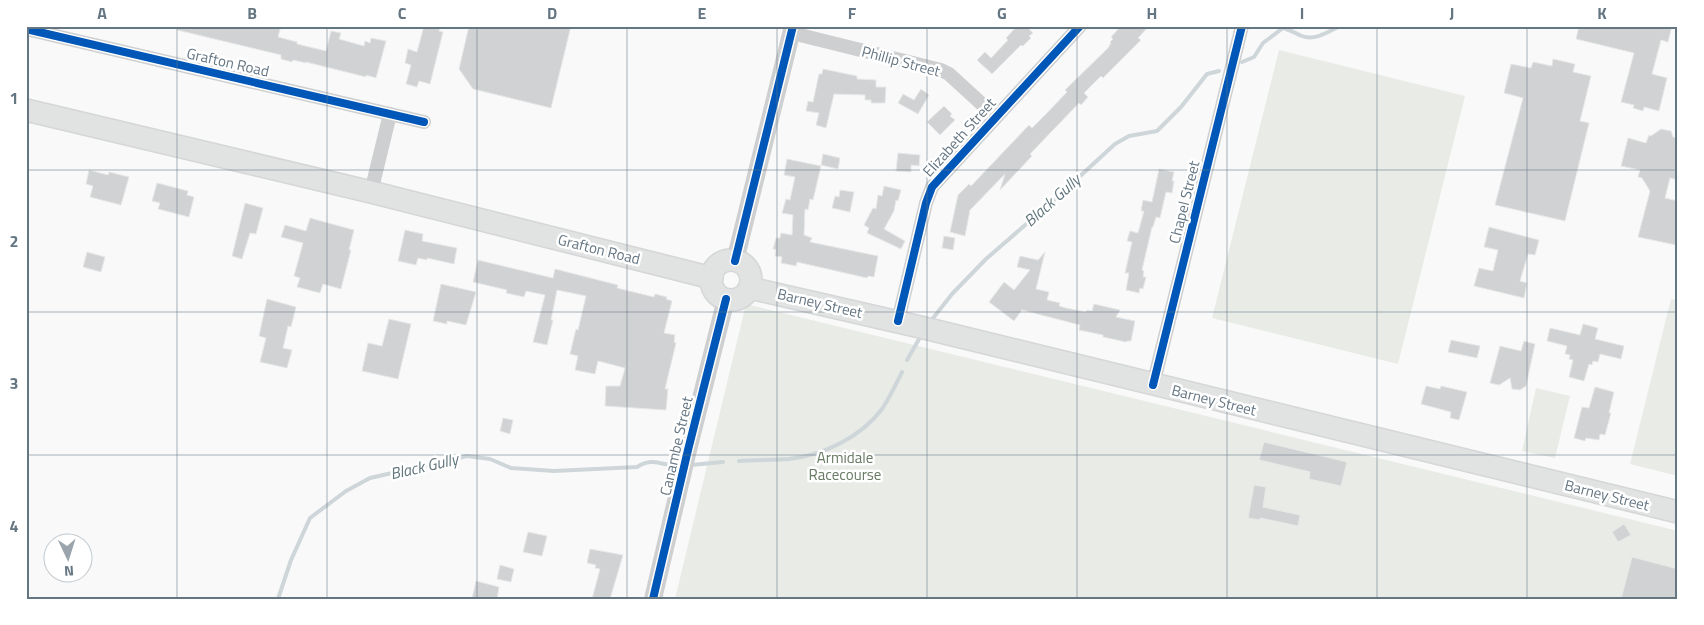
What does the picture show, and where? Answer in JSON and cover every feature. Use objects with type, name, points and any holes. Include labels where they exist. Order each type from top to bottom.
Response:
[{"type":"main road","name":"Grafton Road","points":[[26,110],[371,192],[712,278]]},
{"type":"main road","points":[[735,261],[745,266],[748,270],[750,288],[740,298],[726,299],[712,287],[712,278],[720,264],[735,261]]},
{"type":"main road","name":"Barney Street","points":[[750,288],[898,321],[1153,385],[1678,512]]},
{"type":"street","name":"Elizabeth Street","points":[[898,321],[926,203],[932,187],[1080,26]]},
{"type":"street","name":"Chapel Street","points":[[1153,385],[1242,26]]},
{"type":"street","name":"Grafton Road","points":[[26,28],[424,122]]},
{"type":"street","name":"Phillip Street","points":[[793,30],[941,70],[949,74],[996,117]]},
{"type":"street","points":[[735,261],[793,30]]},
{"type":"street","points":[[371,192],[390,114]]},
{"type":"street","name":"Canambe Street","points":[[653,599],[726,299]]},
{"type":"green space","points":[[1279,50],[1465,96],[1398,364],[1212,318]]},
{"type":"green space","points":[[1671,299],[1678,300],[1678,476],[1630,464]]},
{"type":"green space","name":"Armidale Racecourse","points":[[746,304],[1678,531],[1678,599],[675,599]]},
{"type":"green space","points":[[1536,388],[1570,396],[1555,458],[1522,451]]},
{"type":"building","points":[[177,26],[281,26],[278,37],[326,51],[331,31],[341,33],[339,39],[364,46],[365,41],[370,43],[371,38],[386,41],[376,78],[306,62],[293,60],[292,62],[281,59],[281,55],[177,30]]},
{"type":"building","points":[[424,26],[440,26],[439,31],[443,32],[430,84],[419,81],[417,87],[406,84],[411,65],[405,63],[408,49],[417,52]]},
{"type":"building","points":[[469,26],[571,26],[551,108],[473,89],[459,69]]},
{"type":"building","points":[[1017,26],[1026,26],[1033,33],[1029,36],[1031,38],[1023,46],[1021,45],[992,74],[977,60],[985,52],[991,58],[1008,40],[1006,38]]},
{"type":"building","points":[[1121,26],[1149,26],[1138,38],[1141,40],[1103,78],[1101,76],[1084,93],[1088,97],[1081,105],[1079,103],[1030,154],[1032,156],[1000,190],[1005,174],[970,210],[965,236],[950,232],[958,195],[969,184],[971,186],[1029,125],[1032,128],[1046,114],[1067,92],[1065,90],[1108,48],[1113,39],[1111,37]]},
{"type":"building","points":[[1579,26],[1672,26],[1668,42],[1661,40],[1652,74],[1667,78],[1659,111],[1644,107],[1643,111],[1633,108],[1634,105],[1621,102],[1634,53],[1576,39]]},
{"type":"building","points":[[1553,59],[1575,64],[1573,72],[1591,76],[1580,121],[1589,123],[1565,221],[1495,205],[1523,98],[1504,93],[1511,64],[1531,68],[1533,62],[1552,66]]},
{"type":"building","points":[[823,69],[857,76],[857,79],[876,80],[876,87],[886,87],[885,103],[871,103],[871,100],[865,100],[865,95],[834,94],[826,128],[816,125],[819,113],[806,111],[808,101],[813,102],[819,74],[822,74]]},
{"type":"building","points":[[921,89],[929,95],[918,114],[898,103],[903,94],[914,100]]},
{"type":"building","points":[[944,106],[955,120],[940,135],[927,122]]},
{"type":"building","points":[[1661,129],[1671,131],[1673,137],[1678,138],[1678,180],[1670,178],[1665,198],[1678,201],[1678,236],[1676,245],[1638,237],[1650,191],[1642,178],[1638,177],[1640,170],[1621,166],[1628,138],[1646,143],[1649,135],[1651,136]]},
{"type":"building","points":[[898,153],[920,155],[919,166],[911,165],[911,172],[896,171]]},
{"type":"building","points":[[823,154],[840,158],[838,169],[821,165]]},
{"type":"building","points":[[787,159],[821,166],[813,200],[810,199],[808,210],[805,209],[804,235],[812,238],[810,242],[878,256],[874,277],[868,276],[867,278],[797,262],[796,266],[781,263],[782,257],[775,256],[776,250],[773,249],[776,238],[780,238],[781,233],[792,235],[793,215],[782,213],[786,199],[790,200],[795,177],[784,175]]},
{"type":"building","points":[[1159,169],[1174,172],[1172,181],[1174,181],[1172,193],[1166,192],[1160,218],[1156,217],[1152,227],[1142,270],[1144,271],[1143,277],[1146,277],[1143,289],[1140,288],[1139,293],[1126,290],[1129,273],[1125,273],[1132,242],[1127,241],[1130,231],[1138,233],[1144,211],[1141,211],[1143,200],[1152,202]]},
{"type":"building","points":[[89,170],[108,175],[109,172],[129,177],[121,205],[90,197],[93,186],[86,184]]},
{"type":"building","points":[[157,183],[188,191],[187,195],[194,197],[189,217],[158,209],[160,203],[152,201]]},
{"type":"building","points":[[884,186],[901,190],[898,201],[896,200],[894,211],[884,229],[905,241],[901,249],[867,233],[869,228],[864,225],[873,208],[876,209],[878,195],[882,196]]},
{"type":"building","points":[[840,190],[854,192],[850,212],[832,208],[835,196],[839,197]]},
{"type":"building","points":[[245,203],[263,208],[256,234],[250,233],[242,259],[232,256]]},
{"type":"building","points":[[310,218],[354,230],[341,289],[323,284],[320,293],[297,287],[300,278],[294,276],[303,243],[281,237],[285,225],[306,231]]},
{"type":"building","points":[[1489,227],[1539,240],[1535,255],[1528,254],[1520,281],[1527,283],[1524,298],[1474,286],[1479,268],[1493,271],[1498,250],[1484,247]]},
{"type":"building","points":[[405,230],[423,234],[422,241],[457,248],[454,264],[427,258],[427,260],[418,258],[416,265],[398,261]]},
{"type":"building","points":[[944,236],[955,238],[953,250],[942,248]]},
{"type":"building","points":[[87,252],[105,257],[101,272],[83,267]]},
{"type":"building","points":[[1045,252],[1036,289],[1049,292],[1047,300],[1060,303],[1059,306],[1066,308],[1086,312],[1087,310],[1092,311],[1094,304],[1120,310],[1116,317],[1135,321],[1131,341],[1126,342],[1103,337],[1103,335],[1079,330],[1080,325],[1022,310],[1014,321],[989,302],[1004,282],[1014,290],[1030,270],[1017,267],[1020,256],[1038,260]]},
{"type":"building","points":[[478,260],[553,278],[555,269],[618,285],[617,288],[654,297],[655,294],[667,297],[666,299],[672,301],[664,333],[675,335],[674,342],[676,343],[665,389],[668,389],[666,410],[605,406],[606,386],[620,386],[625,368],[598,361],[595,374],[575,370],[578,356],[570,354],[586,296],[557,290],[547,345],[533,342],[545,295],[526,291],[524,297],[506,293],[507,290],[473,282]]},
{"type":"building","points":[[441,284],[476,292],[466,325],[447,321],[447,324],[433,321]]},
{"type":"building","points":[[267,299],[296,307],[291,327],[288,326],[283,348],[292,350],[287,368],[260,362],[266,338],[259,336]]},
{"type":"building","points":[[389,319],[411,324],[398,379],[362,371],[368,343],[382,346]]},
{"type":"building","points":[[1583,324],[1598,328],[1595,339],[1624,346],[1621,359],[1600,354],[1598,362],[1593,361],[1592,365],[1589,364],[1584,381],[1569,377],[1573,360],[1569,359],[1570,355],[1565,354],[1567,346],[1547,341],[1550,328],[1580,335]]},
{"type":"building","points":[[1451,340],[1480,346],[1477,358],[1448,352]]},
{"type":"building","points":[[1524,341],[1535,344],[1526,386],[1520,390],[1512,389],[1510,378],[1499,385],[1490,383],[1500,346],[1521,351]]},
{"type":"building","points":[[1426,386],[1440,389],[1441,386],[1467,392],[1459,420],[1450,418],[1451,412],[1421,404]]},
{"type":"building","points":[[1595,387],[1614,392],[1605,435],[1600,434],[1599,440],[1586,438],[1585,441],[1574,438],[1582,407],[1589,408]]},
{"type":"building","points":[[503,418],[513,420],[510,434],[500,431]]},
{"type":"building","points":[[1264,442],[1347,462],[1341,486],[1309,479],[1310,472],[1259,460]]},
{"type":"building","points":[[1254,485],[1266,487],[1263,507],[1300,515],[1298,526],[1260,518],[1260,520],[1248,518]]},
{"type":"building","points":[[1624,524],[1631,535],[1618,542],[1612,532]]},
{"type":"building","points":[[528,532],[547,536],[542,556],[523,552]]},
{"type":"building","points":[[590,549],[623,555],[610,599],[592,599],[600,569],[595,568],[596,565],[587,563]]},
{"type":"building","points":[[1632,557],[1678,569],[1678,599],[1621,599]]},
{"type":"building","points":[[500,565],[514,569],[511,582],[497,579]]},
{"type":"building","points":[[476,581],[499,587],[497,599],[472,599]]},
{"type":"waterway","name":"Black Gully","points":[[1242,62],[1254,57],[1263,43],[1283,28],[1302,36],[1312,37],[1340,26]]},
{"type":"waterway","name":"Black Gully","points":[[930,322],[952,294],[986,259],[1115,144],[1129,136],[1157,131],[1181,107],[1207,74],[1219,71]]},
{"type":"waterway","name":"Black Gully","points":[[907,360],[922,334]]},
{"type":"waterway","name":"Black Gully","points":[[739,461],[802,457],[841,443],[864,428],[882,409],[902,372]]},
{"type":"waterway","name":"Black Gully","points":[[278,599],[291,560],[310,518],[346,491],[370,478],[467,456],[490,459],[511,468],[554,471],[637,467],[649,462],[679,465]]},
{"type":"waterway","name":"Black Gully","points":[[691,465],[723,462]]},
{"type":"cycle path","points":[[735,261],[793,26]]},
{"type":"cycle path","points":[[898,321],[926,203],[932,187],[1080,26]]},
{"type":"cycle path","points":[[1153,385],[1242,26]]},
{"type":"cycle path","points":[[26,29],[424,122]]},
{"type":"cycle path","points":[[653,599],[726,299]]}]
